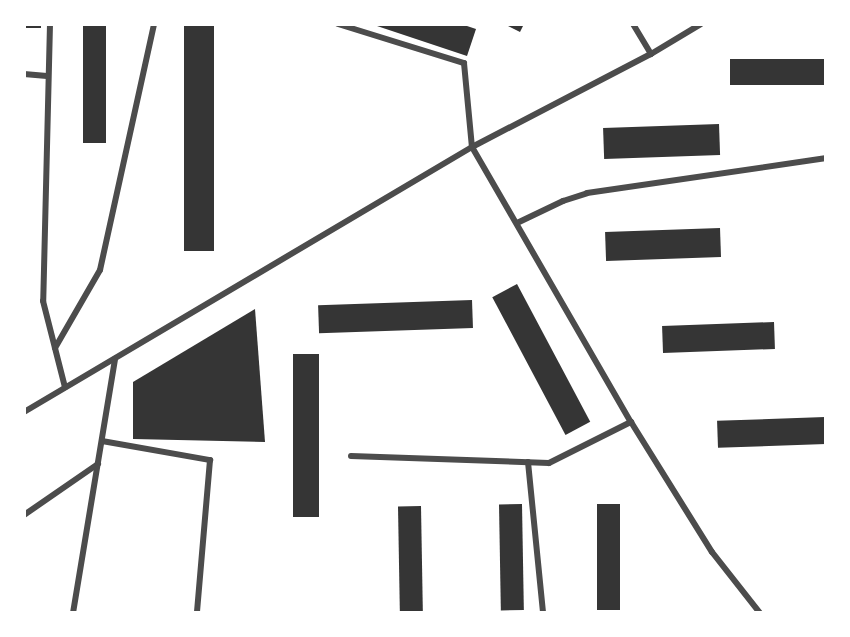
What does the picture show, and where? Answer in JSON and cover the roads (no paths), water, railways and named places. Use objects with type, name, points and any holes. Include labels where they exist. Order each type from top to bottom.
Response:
[{"type":"street","points":[[50,24],[43,301],[65,387]]},
{"type":"street","points":[[55,348],[100,270],[154,24]]},
{"type":"street","points":[[338,24],[464,63],[472,147],[631,422],[712,552],[760,613]]},
{"type":"street","points":[[633,24],[651,54]]},
{"type":"street","points":[[24,412],[472,147],[651,54],[701,24]]},
{"type":"street","points":[[24,74],[47,76]]},
{"type":"street","points":[[517,223],[563,201],[588,193],[826,158]]},
{"type":"street","points":[[73,613],[116,358]]},
{"type":"street","points":[[351,456],[549,463],[631,422]]},
{"type":"street","points":[[102,441],[210,459],[197,613]]},
{"type":"street","points":[[528,462],[543,613]]},
{"type":"street","points":[[24,515],[98,464]]}]
